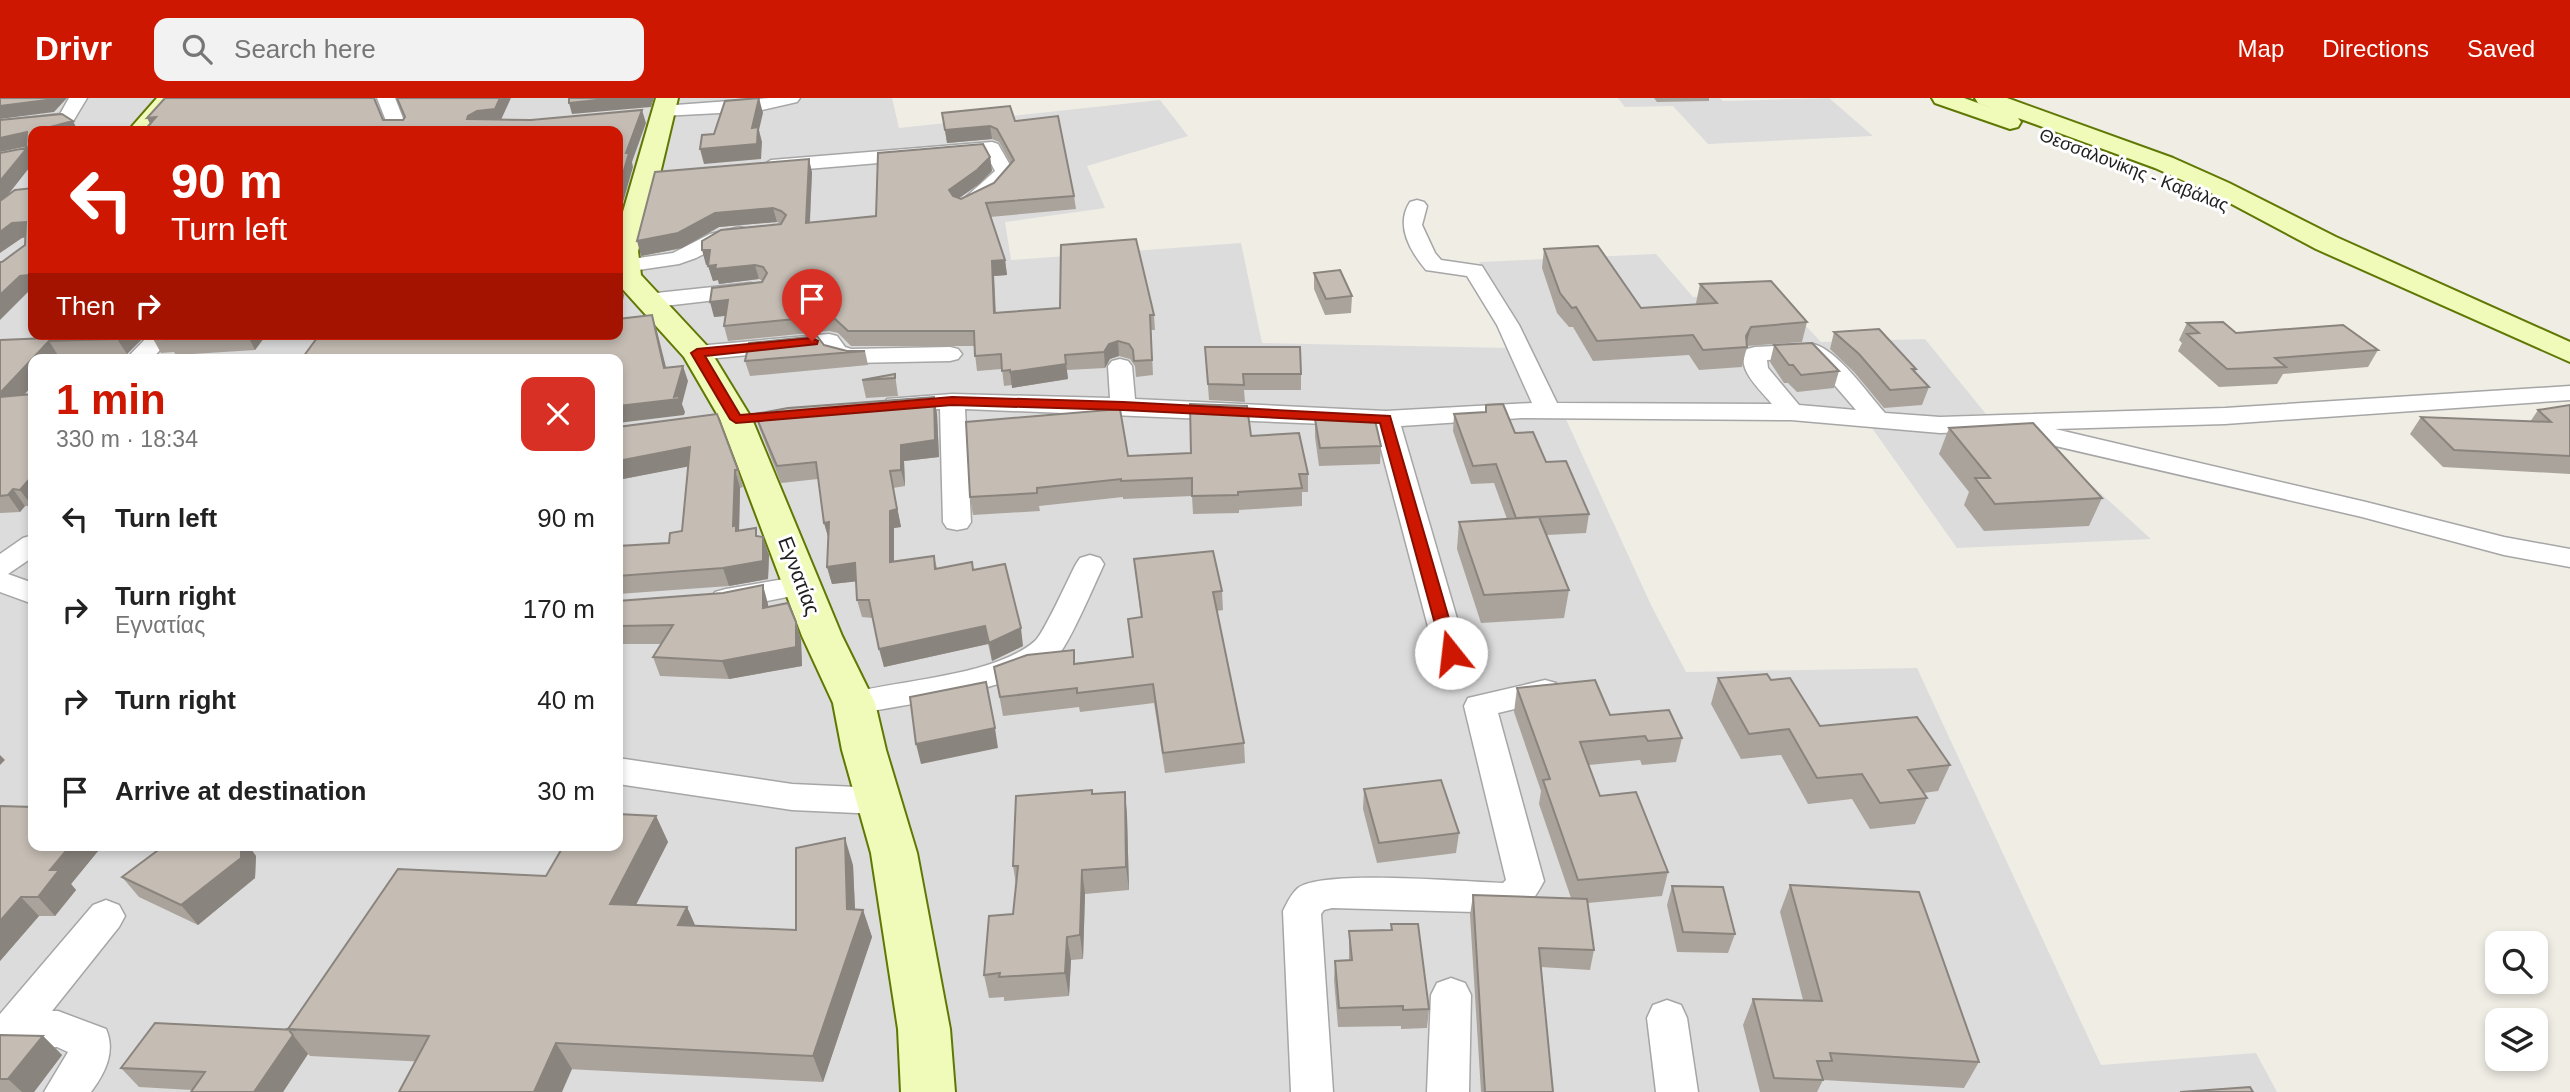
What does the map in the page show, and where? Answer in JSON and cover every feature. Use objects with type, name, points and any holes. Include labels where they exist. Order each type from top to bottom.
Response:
[{"type":"street","points":[[0,126],[73,123],[78,98]]},
{"type":"street","points":[[144,126],[169,98]]},
{"type":"street","points":[[386,98],[396,126]]},
{"type":"street","points":[[623,257],[627,239],[654,177],[659,110],[758,106],[791,98]]},
{"type":"street","name":"Θεσσαλονίκης - Καβάλας","points":[[1943,98],[2326,243]]},
{"type":"street","name":"Θεσσαλονίκης - Καβάλας","points":[[1986,98],[2164,163],[2220,188],[2326,243],[2570,353]]},
{"type":"street","points":[[756,168],[992,148],[1005,172],[988,190],[964,204]]},
{"type":"street","points":[[1417,206],[1412,225],[1424,255],[1434,265],[1474,271],[1508,324],[1548,410]]},
{"type":"street","points":[[623,267],[672,260],[690,254],[719,236],[764,231]]},
{"type":"street","name":"Εγνατίας","points":[[623,270],[633,286],[697,353],[736,420],[822,636],[854,703],[894,853],[924,1029],[928,1092]]},
{"type":"street","points":[[647,301],[758,289]]},
{"type":"street","points":[[143,354],[157,340]]},
{"type":"street","points":[[697,353],[829,341],[836,352],[851,356],[950,354]]},
{"type":"street","points":[[1791,412],[1756,369],[1755,354],[1814,351],[1876,418]]},
{"type":"street","points":[[1120,366],[1123,406]]},
{"type":"street","points":[[1940,425],[2225,416],[2570,393]]},
{"type":"street","points":[[952,401],[957,522]]},
{"type":"street","points":[[874,406],[952,401],[1386,419],[1460,412],[1548,410],[1791,412],[1876,418],[2052,436],[2221,478],[2367,510],[2504,547],[2570,558]]},
{"type":"street","points":[[1386,419],[1451,653]]},
{"type":"street","points":[[28,548],[2,571],[28,590]]},
{"type":"street","points":[[854,703],[946,686],[1009,669],[1048,647],[1090,564]]},
{"type":"street","points":[[704,601],[802,585]]},
{"type":"street","points":[[1312,1092],[1303,911],[1312,898],[1332,893],[1510,898],[1520,891],[1525,881],[1480,706],[1545,691]]},
{"type":"street","points":[[623,772],[792,797],[878,801]]},
{"type":"street","points":[[5,1032],[106,916]]},
{"type":"street","points":[[1448,1092],[1451,995]]},
{"type":"street","points":[[1667,1018],[1677,1092]]},
{"type":"street","points":[[5,1032],[58,1029],[91,1042],[86,1066],[65,1092]]},
{"type":"shaded area","points":[[0,98],[892,98],[899,128],[1160,100],[1188,136],[1087,166],[1105,208],[1005,222],[1011,260],[1241,243],[1262,343],[1512,348],[1479,262],[1656,254],[1693,297],[1775,293],[1821,342],[1925,339],[1986,414],[1926,416],[2043,441],[2151,539],[1957,548],[1860,411],[1653,402],[1559,404],[1651,605],[1686,672],[1917,668],[2101,1065],[2256,1053],[2277,1092],[0,1092]]},
{"type":"shaded area","points":[[1618,98],[1720,98],[1723,101],[1829,98],[1873,136],[1708,144],[1673,106],[1625,107]]},
{"type":"building","points":[[0,98],[49,98],[0,106]]},
{"type":"building","points":[[165,98],[374,98],[383,120],[403,120],[405,117],[397,98],[500,98],[495,109],[477,111],[467,119],[531,120],[642,110],[626,153],[629,153],[623,174],[623,126],[148,126],[156,117],[147,118]]},
{"type":"building","points":[[569,98],[616,98],[569,103]]},
{"type":"building","points":[[759,98],[752,128],[758,127],[757,144],[700,149],[702,135],[714,134],[725,101]]},
{"type":"building","points":[[1010,106],[1015,121],[1058,116],[1074,196],[986,203],[1005,260],[992,261],[994,313],[1060,308],[1061,245],[1136,239],[1154,315],[1150,315],[1152,360],[1134,361],[1133,350],[1129,344],[1118,341],[1109,344],[1104,352],[1065,355],[1066,364],[1010,372],[1002,371],[1001,354],[975,356],[974,331],[848,331],[834,318],[825,316],[724,326],[728,300],[710,302],[712,288],[762,282],[767,273],[763,267],[755,265],[715,269],[716,265],[708,266],[710,250],[702,250],[702,241],[721,230],[781,224],[786,215],[773,208],[715,213],[678,233],[637,241],[655,172],[809,159],[806,223],[876,216],[878,153],[983,144],[990,157],[949,190],[953,196],[961,199],[994,183],[1014,160],[997,129],[990,126],[945,130],[942,113]]},
{"type":"building","points":[[62,114],[73,121],[54,126],[28,126],[28,147],[0,181],[0,153],[26,148],[27,132],[0,138],[0,120]]},
{"type":"building","points":[[28,189],[28,275],[20,276],[0,295],[0,262],[25,245],[26,222],[12,223],[0,232],[0,201],[15,190]]},
{"type":"building","points":[[1598,246],[1641,308],[1717,303],[1700,284],[1771,281],[1807,322],[1751,327],[1746,336],[1747,347],[1703,350],[1693,335],[1597,341],[1576,307],[1572,308],[1560,293],[1544,249]]},
{"type":"building","points":[[1340,270],[1352,296],[1326,299],[1314,273]]},
{"type":"building","points":[[652,315],[664,368],[683,366],[674,397],[679,396],[679,399],[623,405],[623,354],[305,354],[316,340],[623,340],[623,318]]},
{"type":"building","points":[[2223,322],[2236,333],[2343,325],[2378,350],[2275,358],[2286,367],[2227,369],[2187,334],[2199,333],[2187,323]]},
{"type":"building","points":[[1879,329],[1929,387],[1890,390],[1859,354],[1834,332]]},
{"type":"building","points":[[817,336],[824,345],[847,351],[865,351],[745,361],[749,343]]},
{"type":"building","points":[[0,340],[83,340],[49,341],[37,354],[28,354],[28,363],[0,393]]},
{"type":"building","points":[[1812,343],[1839,371],[1801,375],[1793,365],[1789,365],[1774,345]]},
{"type":"building","points":[[1205,347],[1300,347],[1301,374],[1243,374],[1244,385],[1208,384]]},
{"type":"building","points":[[895,374],[895,378],[862,380]]},
{"type":"building","points":[[28,394],[28,481],[20,490],[13,489],[8,495],[0,496],[0,397]]},
{"type":"building","points":[[934,397],[935,440],[901,445],[901,470],[890,471],[897,509],[890,511],[890,562],[934,556],[935,569],[972,562],[973,570],[1005,564],[1021,628],[989,643],[985,626],[879,649],[869,600],[857,600],[855,563],[827,567],[829,522],[824,523],[816,462],[777,466],[755,414],[788,408]]},
{"type":"building","points":[[1190,404],[1247,406],[1251,436],[1299,433],[1308,474],[1299,474],[1302,488],[1238,492],[1238,495],[1192,496],[1192,478],[1121,479],[1037,488],[1037,493],[970,497],[966,422],[1120,409],[1128,456],[1191,453]]},
{"type":"building","points":[[1503,404],[1515,433],[1533,432],[1546,462],[1566,461],[1589,514],[1516,518],[1496,464],[1473,466],[1454,414],[1486,412],[1486,405]]},
{"type":"building","points":[[2570,405],[2570,456],[2454,450],[2421,417],[2551,422],[2538,410]]},
{"type":"building","points":[[717,414],[738,470],[735,470],[733,526],[736,525],[736,531],[756,528],[756,536],[763,537],[763,561],[723,568],[623,576],[623,546],[669,543],[670,533],[682,531],[690,447],[623,460],[623,426]]},
{"type":"building","points":[[1374,416],[1381,446],[1320,448],[1315,419]]},
{"type":"building","points":[[2033,423],[2102,498],[1995,504],[1975,478],[1990,478],[1949,428]]},
{"type":"building","points":[[1539,517],[1569,590],[1484,595],[1459,522]]},
{"type":"building","points":[[1213,551],[1222,591],[1213,592],[1244,743],[1163,753],[1153,684],[1077,693],[1077,688],[1000,697],[994,667],[1027,655],[1074,650],[1074,664],[1133,657],[1128,619],[1142,617],[1134,559]]},
{"type":"building","points":[[763,585],[763,608],[788,603],[796,622],[796,647],[722,661],[653,657],[673,625],[623,626],[623,601],[723,593]]},
{"type":"building","points":[[1767,674],[1771,680],[1790,678],[1820,726],[1917,717],[1950,765],[1908,770],[1927,798],[1880,803],[1862,774],[1817,778],[1789,729],[1749,734],[1718,678]]},
{"type":"building","points":[[1595,680],[1610,715],[1669,710],[1682,738],[1648,741],[1645,736],[1580,742],[1600,796],[1636,792],[1668,872],[1578,880],[1543,780],[1550,779],[1517,688]]},
{"type":"building","points":[[986,682],[995,728],[916,744],[910,697]]},
{"type":"building","points":[[1441,780],[1459,833],[1379,843],[1364,789]]},
{"type":"building","points":[[1092,790],[1092,794],[1125,792],[1126,867],[1082,870],[1080,935],[1067,937],[1065,973],[999,977],[1000,973],[984,975],[989,916],[1013,914],[1018,866],[1013,866],[1016,796]]},
{"type":"building","points":[[0,806],[28,807],[28,851],[66,851],[50,870],[59,870],[38,897],[21,897],[0,921]]},
{"type":"building","points":[[623,814],[656,816],[610,904],[687,907],[678,925],[796,930],[796,848],[845,838],[847,909],[863,910],[813,1056],[556,1043],[534,1092],[399,1092],[429,1036],[288,1029],[398,869],[546,876],[561,851],[623,851]]},
{"type":"building","points":[[157,851],[241,851],[241,858],[181,905],[122,877]]},
{"type":"building","points":[[1790,885],[1919,892],[1979,1062],[1830,1053],[1832,1061],[1817,1061],[1823,1080],[1774,1078],[1753,999],[1822,1001]]},
{"type":"building","points":[[1672,886],[1723,887],[1735,934],[1683,932]]},
{"type":"building","points":[[1473,895],[1587,899],[1594,950],[1539,948],[1553,1092],[1485,1092]]},
{"type":"building","points":[[1391,924],[1418,924],[1429,1009],[1403,1010],[1403,1006],[1339,1008],[1335,961],[1352,960],[1349,931],[1392,930]]},
{"type":"building","points":[[155,1023],[289,1030],[293,1035],[254,1092],[191,1092],[205,1072],[121,1068]]},
{"type":"building","points":[[0,1035],[43,1036],[8,1079],[0,1079]]},
{"type":"building","points":[[2250,1087],[2253,1092],[2180,1092]]},
{"type":"route","points":[[812,341],[697,353],[736,419],[794,416],[899,403],[952,401],[1386,419],[1451,653]]}]
